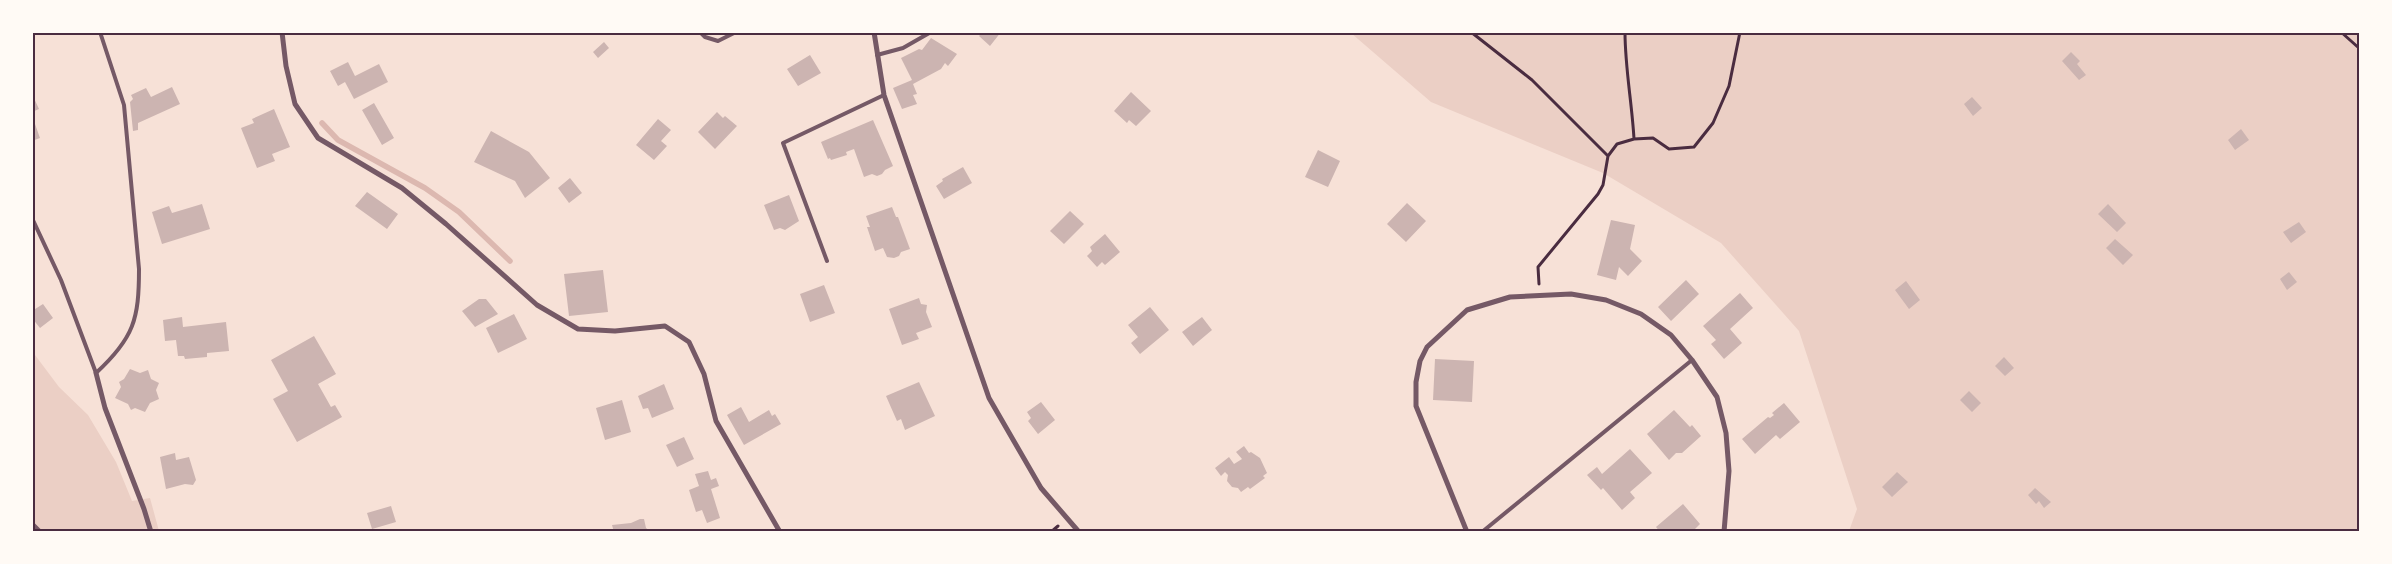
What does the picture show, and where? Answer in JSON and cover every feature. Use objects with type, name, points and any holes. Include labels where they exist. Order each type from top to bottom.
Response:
[{"type":"street","points":[[282,32],[286,66],[294,104],[318,138],[402,188],[446,224],[537,305],[578,329],[615,331],[664,326],[689,342],[704,374],[716,421],[780,532]]},
{"type":"street","points":[[874,32],[884,96],[988,398],[1042,488],[1079,532]]},
{"type":"street","points":[[1467,532],[1416,406],[1416,382],[1420,361],[1427,347],[1467,310],[1510,297],[1540,294],[1571,294],[1606,300],[1641,314],[1671,335],[1692,360],[1717,397],[1726,432],[1729,471],[1724,532]]},
{"type":"street","points":[[96,373],[105,408],[151,532]]},
{"type":"street","points":[[32,524],[40,532]]},
{"type":"lane","points":[[32,218],[61,280],[96,373],[117,354],[127,338],[137,316],[139,294],[139,269],[124,105],[100,32]]},
{"type":"lane","points":[[700,32],[705,37],[718,41],[736,32]]},
{"type":"lane","points":[[877,55],[903,48],[931,32]]},
{"type":"lane","points":[[827,261],[783,143],[884,96]]},
{"type":"lane","points":[[1482,532],[1692,360]]},
{"type":"path","points":[[1471,32],[1532,80],[1608,156]]},
{"type":"path","points":[[1625,32],[1625,52],[1632,99],[1634,139]]},
{"type":"path","points":[[1540,294],[1538,267],[1598,194],[1603,185],[1608,156],[1617,144],[1634,139],[1653,138],[1669,149],[1694,147],[1713,123],[1729,86],[1740,32]]},
{"type":"path","points":[[2341,32],[2360,49]]},
{"type":"shaded area","points":[[1351,33],[2359,33],[2359,531],[1849,531],[1857,509],[1799,331],[1721,243],[1603,173],[1431,102]]},
{"type":"shaded area","points":[[32,351],[59,387],[88,415],[116,462],[132,501],[150,498],[159,531],[33,531]]},
{"type":"building","points":[[983,32],[1001,32],[990,46],[979,36]]},
{"type":"building","points":[[931,38],[957,54],[948,66],[945,63],[941,69],[913,84],[917,94],[913,95],[917,104],[902,109],[893,88],[912,80],[901,58],[919,49],[922,50]]},
{"type":"building","points":[[604,42],[609,48],[598,58],[593,52]]},
{"type":"building","points":[[2071,52],[2080,61],[2077,64],[2086,75],[2079,80],[2062,61]]},
{"type":"building","points":[[810,55],[821,73],[798,86],[787,69]]},
{"type":"building","points":[[348,62],[355,76],[379,64],[388,82],[354,99],[345,82],[338,86],[330,71]]},
{"type":"building","points":[[172,87],[180,104],[138,123],[138,130],[133,131],[130,102],[133,99],[131,95],[146,88],[151,97]]},
{"type":"building","points":[[1131,92],[1151,111],[1136,126],[1129,120],[1127,123],[1114,111]]},
{"type":"building","points":[[32,94],[39,109],[32,112]]},
{"type":"building","points":[[1972,97],[1982,108],[1973,116],[1964,104]]},
{"type":"building","points":[[374,103],[394,138],[382,145],[362,110]]},
{"type":"building","points":[[274,109],[290,147],[272,154],[275,161],[257,168],[241,128],[254,123],[252,119]]},
{"type":"building","points":[[717,112],[737,126],[715,149],[698,132]]},
{"type":"building","points":[[658,119],[671,130],[661,141],[667,146],[654,160],[636,145]]},
{"type":"building","points":[[873,120],[893,166],[877,176],[872,174],[864,177],[854,149],[846,152],[847,155],[831,160],[830,158],[828,159],[821,142]]},
{"type":"building","points":[[35,124],[40,138],[32,141],[32,125]]},
{"type":"building","points":[[2241,129],[2249,140],[2235,150],[2228,140]]},
{"type":"building","points":[[491,131],[529,152],[550,178],[525,198],[515,181],[474,162]]},
{"type":"building","points":[[1318,150],[1340,161],[1328,187],[1305,177]]},
{"type":"building","points":[[963,167],[972,183],[944,199],[936,186],[943,181],[942,179]]},
{"type":"building","points":[[570,178],[582,193],[569,203],[558,188]]},
{"type":"building","points":[[367,192],[398,214],[387,229],[355,206]]},
{"type":"building","points":[[789,195],[799,221],[785,230],[780,228],[774,230],[764,205]]},
{"type":"building","points":[[1407,203],[1426,221],[1406,242],[1387,224]]},
{"type":"building","points":[[202,204],[210,229],[162,244],[152,212],[169,206],[172,213]]},
{"type":"building","points":[[2108,204],[2126,223],[2117,232],[2098,214]]},
{"type":"building","points":[[892,207],[896,217],[898,217],[910,249],[901,252],[899,256],[894,258],[887,257],[883,248],[875,251],[867,227],[870,227],[866,216]]},
{"type":"building","points":[[1070,211],[1084,224],[1064,244],[1050,231]]},
{"type":"building","points":[[1611,220],[1635,225],[1630,249],[1642,261],[1628,276],[1619,267],[1616,280],[1597,275]]},
{"type":"building","points":[[2299,222],[2306,232],[2291,243],[2283,232]]},
{"type":"building","points":[[1105,234],[1120,252],[1105,265],[1102,262],[1097,267],[1087,256],[1092,251],[1090,247]]},
{"type":"building","points":[[2115,239],[2133,255],[2123,265],[2106,248]]},
{"type":"building","points":[[603,270],[608,312],[569,316],[564,274]]},
{"type":"building","points":[[2289,272],[2297,282],[2287,290],[2280,279]]},
{"type":"building","points":[[1686,280],[1699,294],[1671,321],[1658,307]]},
{"type":"building","points":[[1906,281],[1920,300],[1909,309],[1895,290]]},
{"type":"building","points":[[824,285],[835,313],[810,322],[800,294]]},
{"type":"building","points":[[1740,293],[1753,308],[1730,329],[1742,343],[1724,359],[1711,344],[1716,340],[1703,326]]},
{"type":"building","points":[[919,298],[921,304],[927,305],[926,312],[932,327],[916,333],[919,339],[902,345],[889,309]]},
{"type":"building","points":[[479,299],[486,299],[498,314],[475,327],[462,311]]},
{"type":"building","points":[[43,304],[53,318],[40,328],[32,318],[32,311]]},
{"type":"building","points":[[1150,307],[1169,330],[1140,354],[1131,343],[1138,337],[1128,325]]},
{"type":"building","points":[[514,314],[527,339],[498,353],[486,328]]},
{"type":"building","points":[[182,317],[183,327],[226,322],[229,351],[207,353],[207,357],[185,359],[184,356],[178,356],[176,340],[165,341],[163,320]]},
{"type":"building","points":[[1202,317],[1212,330],[1193,346],[1182,332]]},
{"type":"building","points":[[314,336],[336,374],[318,384],[331,407],[335,405],[342,417],[297,442],[273,399],[288,391],[271,360]]},
{"type":"building","points":[[2004,357],[2014,368],[2005,376],[1995,366]]},
{"type":"building","points":[[1435,359],[1474,361],[1472,402],[1433,400]]},
{"type":"building","points":[[130,369],[140,373],[148,370],[151,379],[159,383],[156,390],[159,399],[150,403],[145,412],[135,408],[131,410],[128,404],[115,398],[121,387],[119,382],[124,379]]},
{"type":"building","points":[[919,382],[935,416],[905,430],[901,419],[897,421],[886,396]]},
{"type":"building","points":[[664,384],[674,409],[652,418],[648,408],[643,409],[638,396]]},
{"type":"building","points":[[1969,391],[1981,403],[1972,412],[1960,400]]},
{"type":"building","points":[[622,400],[631,432],[605,440],[596,408]]},
{"type":"building","points":[[1041,402],[1055,420],[1038,434],[1028,421],[1031,418],[1027,412]]},
{"type":"building","points":[[1784,403],[1800,422],[1780,439],[1776,435],[1755,454],[1742,439],[1768,417],[1770,418],[1774,415],[1772,413]]},
{"type":"building","points":[[741,407],[749,422],[769,410],[772,416],[775,414],[781,424],[744,445],[727,415]]},
{"type":"building","points":[[1674,410],[1690,427],[1692,425],[1701,436],[1682,453],[1676,453],[1669,460],[1647,434]]},
{"type":"building","points":[[684,437],[694,459],[677,467],[666,445]]},
{"type":"building","points":[[1244,446],[1249,453],[1251,452],[1260,458],[1267,473],[1263,476],[1265,478],[1250,489],[1248,487],[1241,492],[1238,488],[1232,487],[1227,481],[1228,475],[1225,472],[1221,476],[1215,468],[1229,457],[1234,464],[1242,459],[1236,452]]},
{"type":"building","points":[[1630,449],[1652,473],[1630,492],[1635,498],[1622,510],[1603,488],[1601,490],[1587,475],[1597,467],[1602,474]]},
{"type":"building","points":[[175,453],[176,460],[189,457],[196,480],[193,485],[185,484],[166,489],[160,457]]},
{"type":"building","points":[[708,471],[711,480],[716,478],[719,486],[711,489],[720,518],[707,523],[702,510],[696,512],[689,490],[699,486],[695,474]]},
{"type":"building","points":[[1897,472],[1908,482],[1892,497],[1882,487]]},
{"type":"building","points":[[2035,488],[2051,502],[2044,508],[2039,501],[2036,504],[2028,495]]},
{"type":"building","points":[[1683,504],[1700,524],[1692,532],[1660,532],[1656,527]]},
{"type":"building","points":[[391,506],[396,522],[372,529],[367,513]]},
{"type":"building","points":[[644,519],[646,528],[651,532],[614,532],[612,525],[631,523]]},
{"type":"waterway","points":[[322,123],[338,140],[425,188],[459,212],[510,261]]}]
